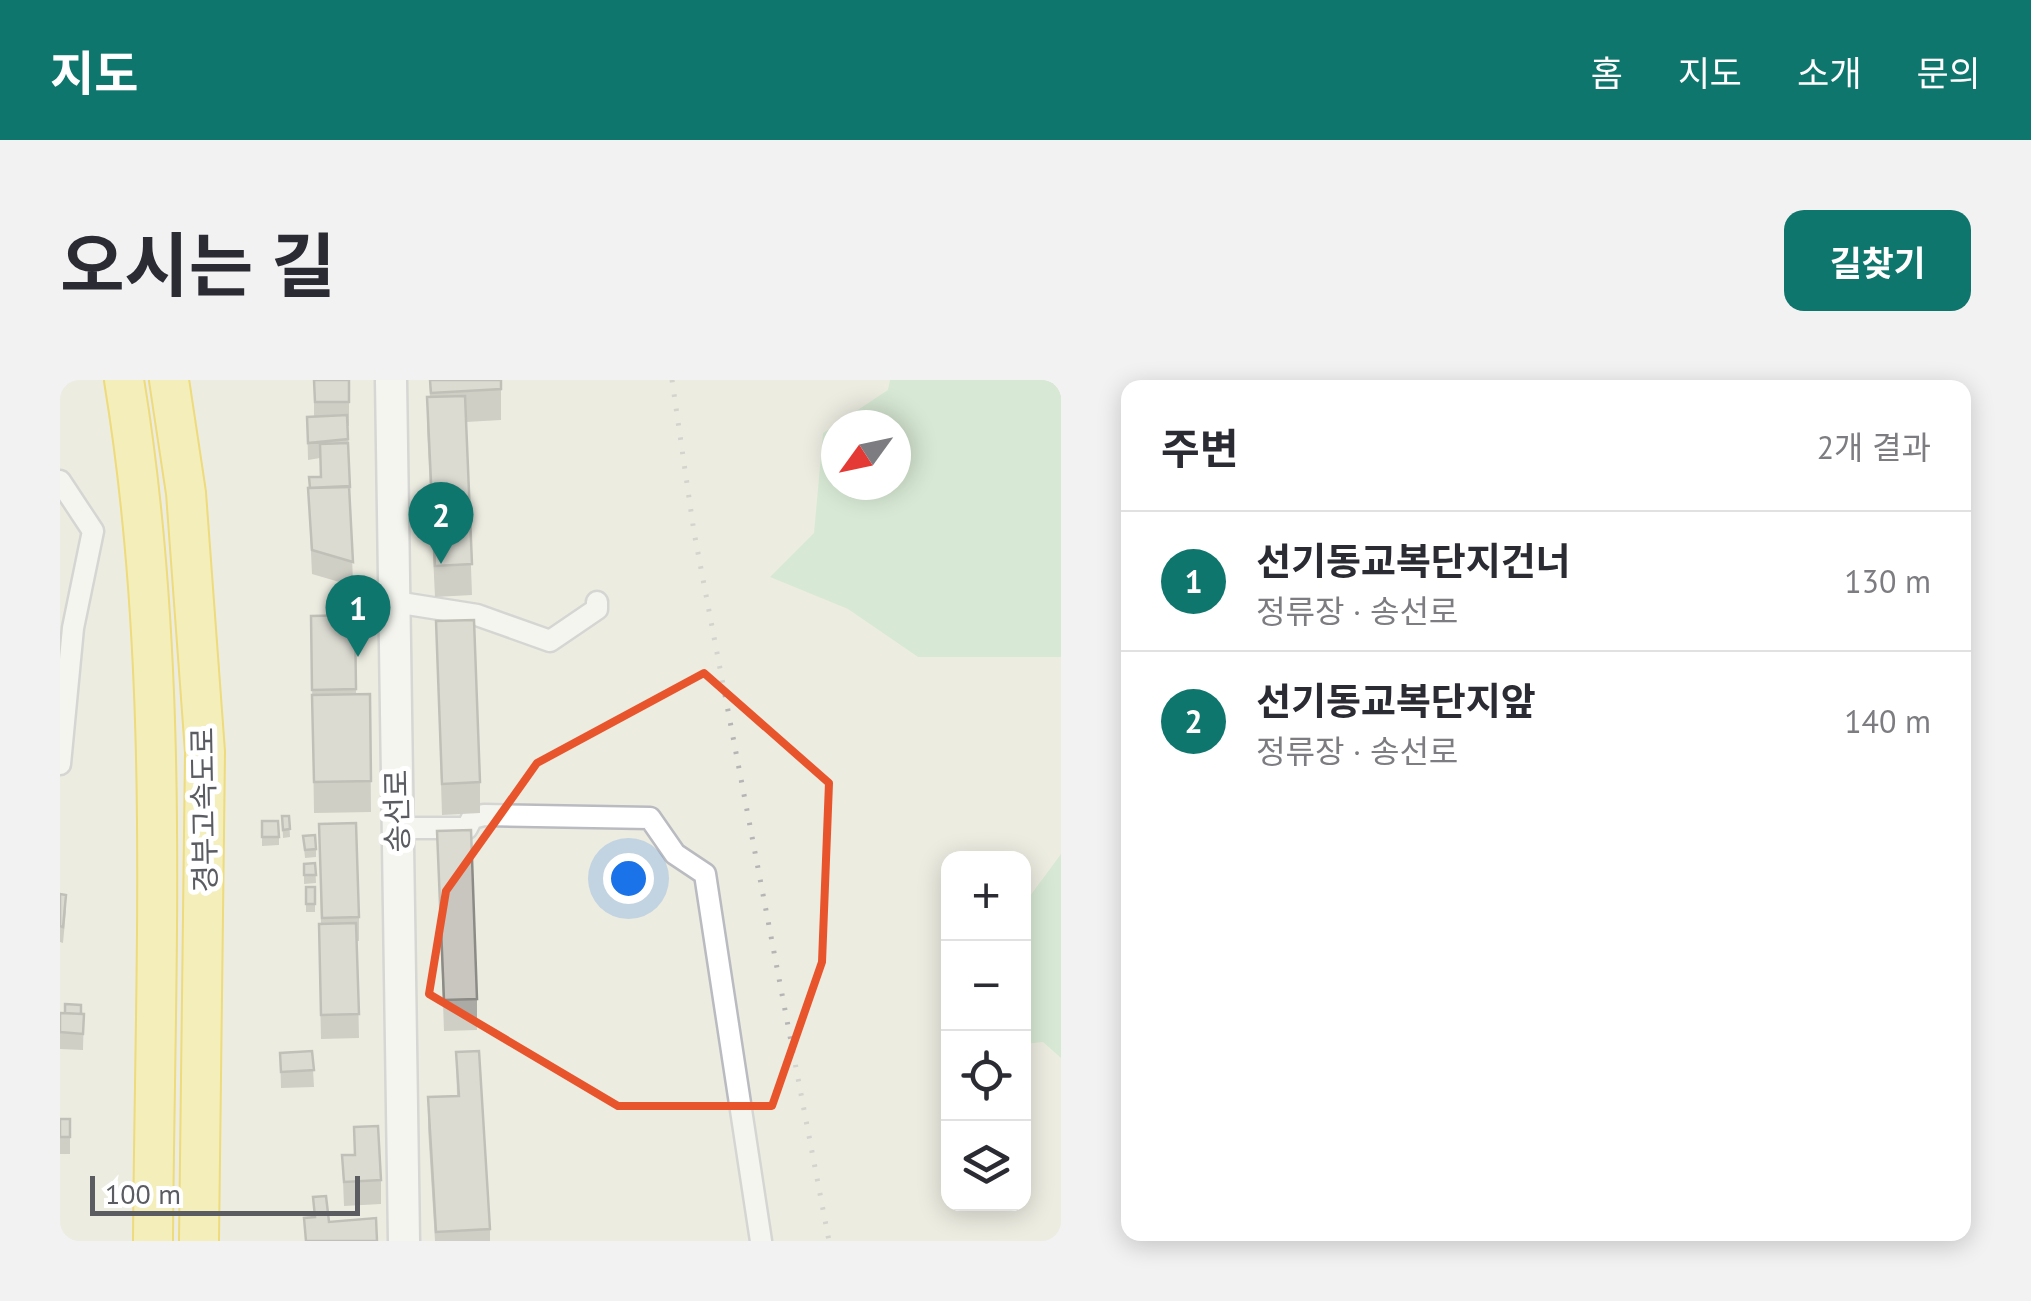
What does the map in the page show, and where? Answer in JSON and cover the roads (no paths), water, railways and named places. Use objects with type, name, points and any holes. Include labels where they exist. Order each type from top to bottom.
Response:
[{"type":"highway","name":"경부고속도로","points":[[124,380],[138,466],[154,644],[159,861],[153,1241]]},
{"type":"highway","name":"경부고속도로","points":[[169,380],[186,493],[205,752],[199,1241]]},
{"type":"main road","name":"송선로","points":[[391,380],[404,1241]]},
{"type":"street","points":[[60,481],[93,531],[73,628],[60,764]]},
{"type":"street","points":[[394,602],[477,614],[550,641],[597,609],[597,602]]},
{"type":"street","points":[[396,828],[467,828],[472,818],[484,815],[650,818],[675,854],[705,874],[761,1241]]},
{"type":"railway","points":[[672,380],[694,532],[829,1241]]},
{"type":"place","name":"선기동교복단지앞","points":[[441,564]]},
{"type":"place","name":"선기동교복단지건너","points":[[358,657]]}]
